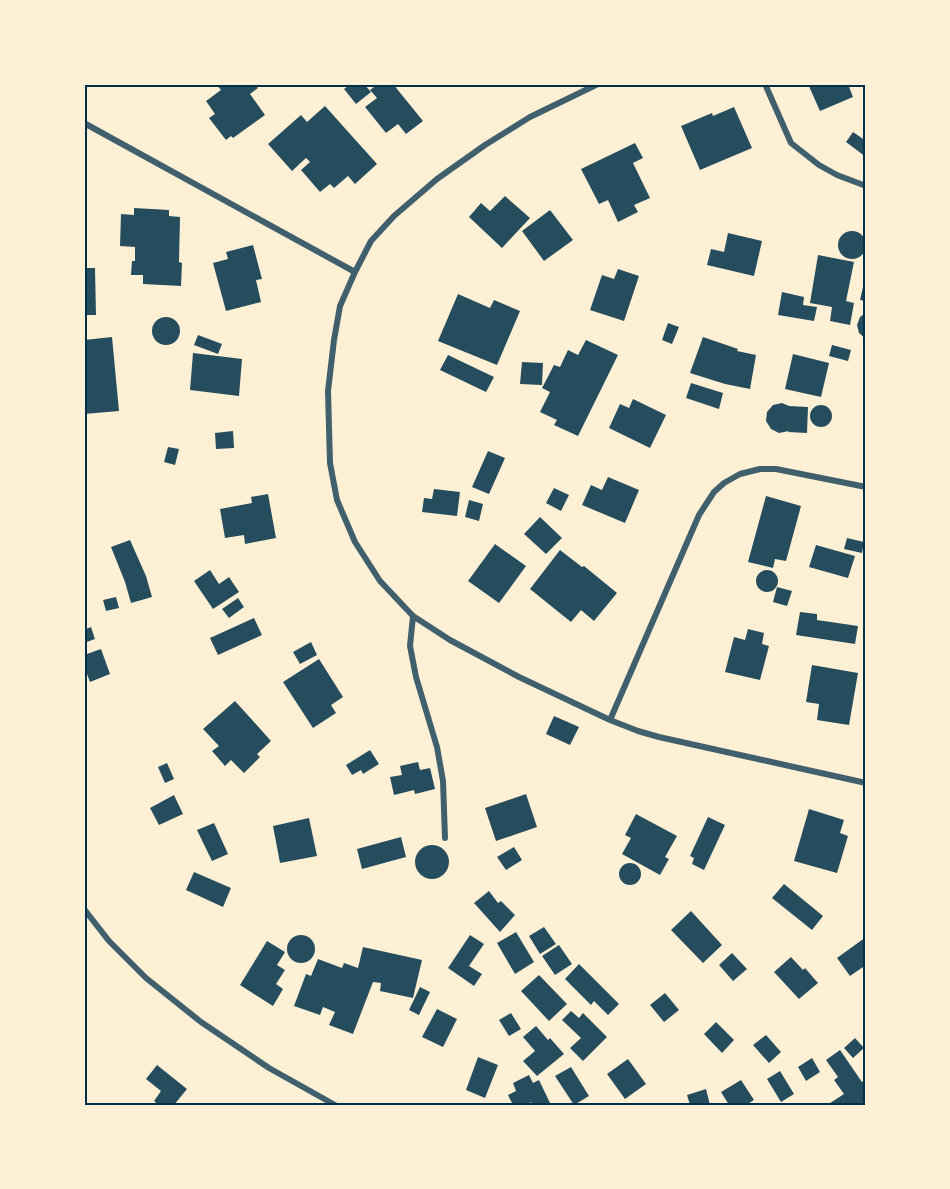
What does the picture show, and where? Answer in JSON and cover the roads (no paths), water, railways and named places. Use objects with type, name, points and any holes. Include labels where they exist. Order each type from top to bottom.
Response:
[{"type":"street","points":[[598,84],[530,117],[485,145],[437,179],[394,216],[371,242],[340,306],[334,340],[328,390],[330,463],[337,501],[355,542],[380,581],[413,616],[450,640],[519,677],[638,731],[866,783]]},
{"type":"street","points":[[765,84],[791,144],[819,165],[866,186]]},
{"type":"street","points":[[84,123],[355,272]]},
{"type":"street","points":[[610,720],[699,515],[714,492],[740,474],[760,469],[776,469],[866,487]]},
{"type":"street","points":[[413,616],[411,646],[416,676],[437,747],[443,781],[445,838]]},
{"type":"street","points":[[84,909],[109,941],[146,978],[201,1022],[269,1068],[335,1105]]}]
